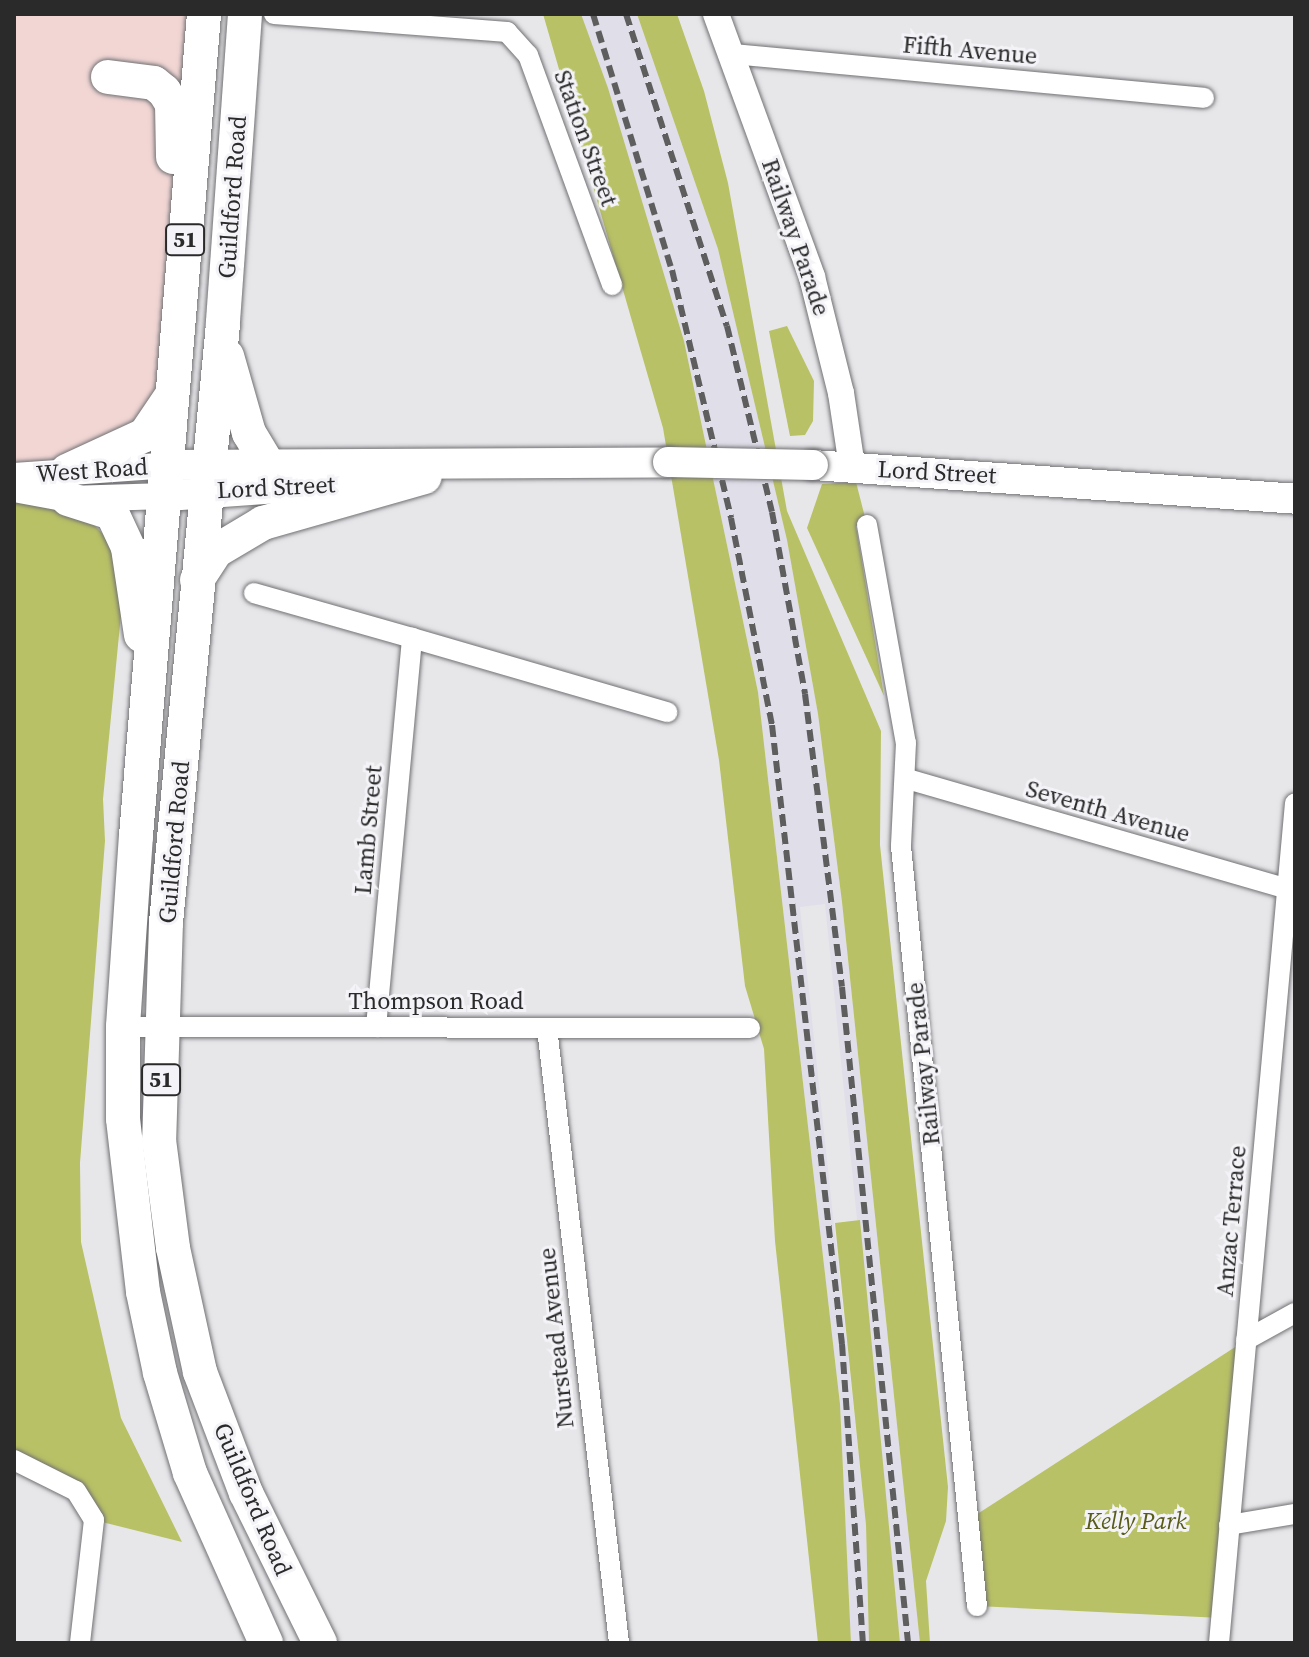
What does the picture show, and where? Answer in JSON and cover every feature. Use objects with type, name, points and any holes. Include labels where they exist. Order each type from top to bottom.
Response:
[{"type":"highway","name":"Guildford Road","points":[[204,14],[123,1027],[128,1175],[160,1373],[190,1473],[266,1643]]},
{"type":"highway","name":"Guildford Road","points":[[245,14],[223,324],[166,922],[159,1140],[173,1248],[200,1372],[246,1493],[320,1643]]},
{"type":"highway","points":[[108,77],[154,83],[172,104],[172,201],[183,264]]},
{"type":"highway","points":[[223,324],[229,373],[258,454],[268,465]]},
{"type":"highway","points":[[152,670],[142,646],[128,548],[112,513],[68,485],[145,435],[172,395]]},
{"type":"highway","points":[[197,580],[216,551],[263,523],[425,477]]},
{"type":"main road","name":"Lord Street","points":[[208,477],[268,465],[668,462],[852,467],[1295,499]]},
{"type":"main road","name":"Lord Street","points":[[168,480],[208,477],[425,477],[577,464]]},
{"type":"street","points":[[274,14],[507,23]]},
{"type":"street","name":"Railway Parade","points":[[716,14],[819,299],[852,467]]},
{"type":"street","name":"Station Street","points":[[507,23],[528,55],[612,285]]},
{"type":"street","name":"Fifth Avenue","points":[[732,54],[1204,98]]},
{"type":"street","name":"West Road","points":[[14,476],[68,485]]},
{"type":"street","name":"West Road","points":[[14,489],[168,480]]},
{"type":"street","name":"Railway Parade","points":[[867,525],[906,743],[907,779],[901,846],[977,1606]]},
{"type":"street","points":[[254,593],[667,712]]},
{"type":"street","name":"Lamb Street","points":[[376,1027],[412,638]]},
{"type":"street","name":"Seventh Avenue","points":[[907,779],[1291,890]]},
{"type":"street","name":"Anzac Terrace","points":[[1219,1643],[1291,890],[1295,803]]},
{"type":"street","name":"Thompson Road","points":[[123,1027],[750,1028]]},
{"type":"street","name":"Nurstead Avenue","points":[[547,1028],[619,1643]]},
{"type":"street","points":[[1246,1340],[1295,1313]]},
{"type":"street","points":[[14,1460],[76,1491],[94,1520],[80,1643]]},
{"type":"street","points":[[1229,1525],[1295,1514]]},
{"type":"shaded area","points":[[14,14],[204,14],[172,395],[145,435],[14,476]]},
{"type":"shaded area","points":[[581,14],[637,14],[718,249],[787,540],[818,714],[842,902],[920,1643],[900,1643],[825,904],[800,907],[866,1525],[869,1643],[851,1643],[840,1404],[758,692],[684,341]]},
{"type":"green space","points":[[543,14],[581,14],[608,88],[684,341],[758,692],[840,1404],[851,1643],[818,1643],[775,1241],[764,1049],[745,986],[719,760],[663,428]]},
{"type":"green space","points":[[637,14],[677,14],[704,91],[728,183],[787,511],[881,731],[880,845],[948,1487],[946,1521],[926,1581],[930,1643],[920,1643],[842,902],[818,714],[787,540],[718,249]]},
{"type":"green space","points":[[787,326],[814,381],[813,421],[805,435],[790,436],[769,331]]},
{"type":"green space","points":[[856,482],[867,525],[856,526],[884,696],[807,528],[822,484]]},
{"type":"green space","points":[[14,489],[68,499],[109,540],[123,594],[103,799],[105,841],[80,1163],[81,1242],[121,1418],[182,1542],[94,1520],[84,1501],[14,1460]]},
{"type":"green space","points":[[860,1220],[900,1643],[869,1643],[866,1525],[835,1223]]},
{"type":"green space","name":"Kelly Park","points":[[1246,1340],[1221,1618],[977,1606],[968,1520]]},
{"type":"railway","points":[[593,14],[672,270],[731,518],[772,725],[842,1344],[863,1643]]},
{"type":"railway","points":[[626,14],[727,326],[772,512],[805,694],[842,987],[908,1643]]}]
